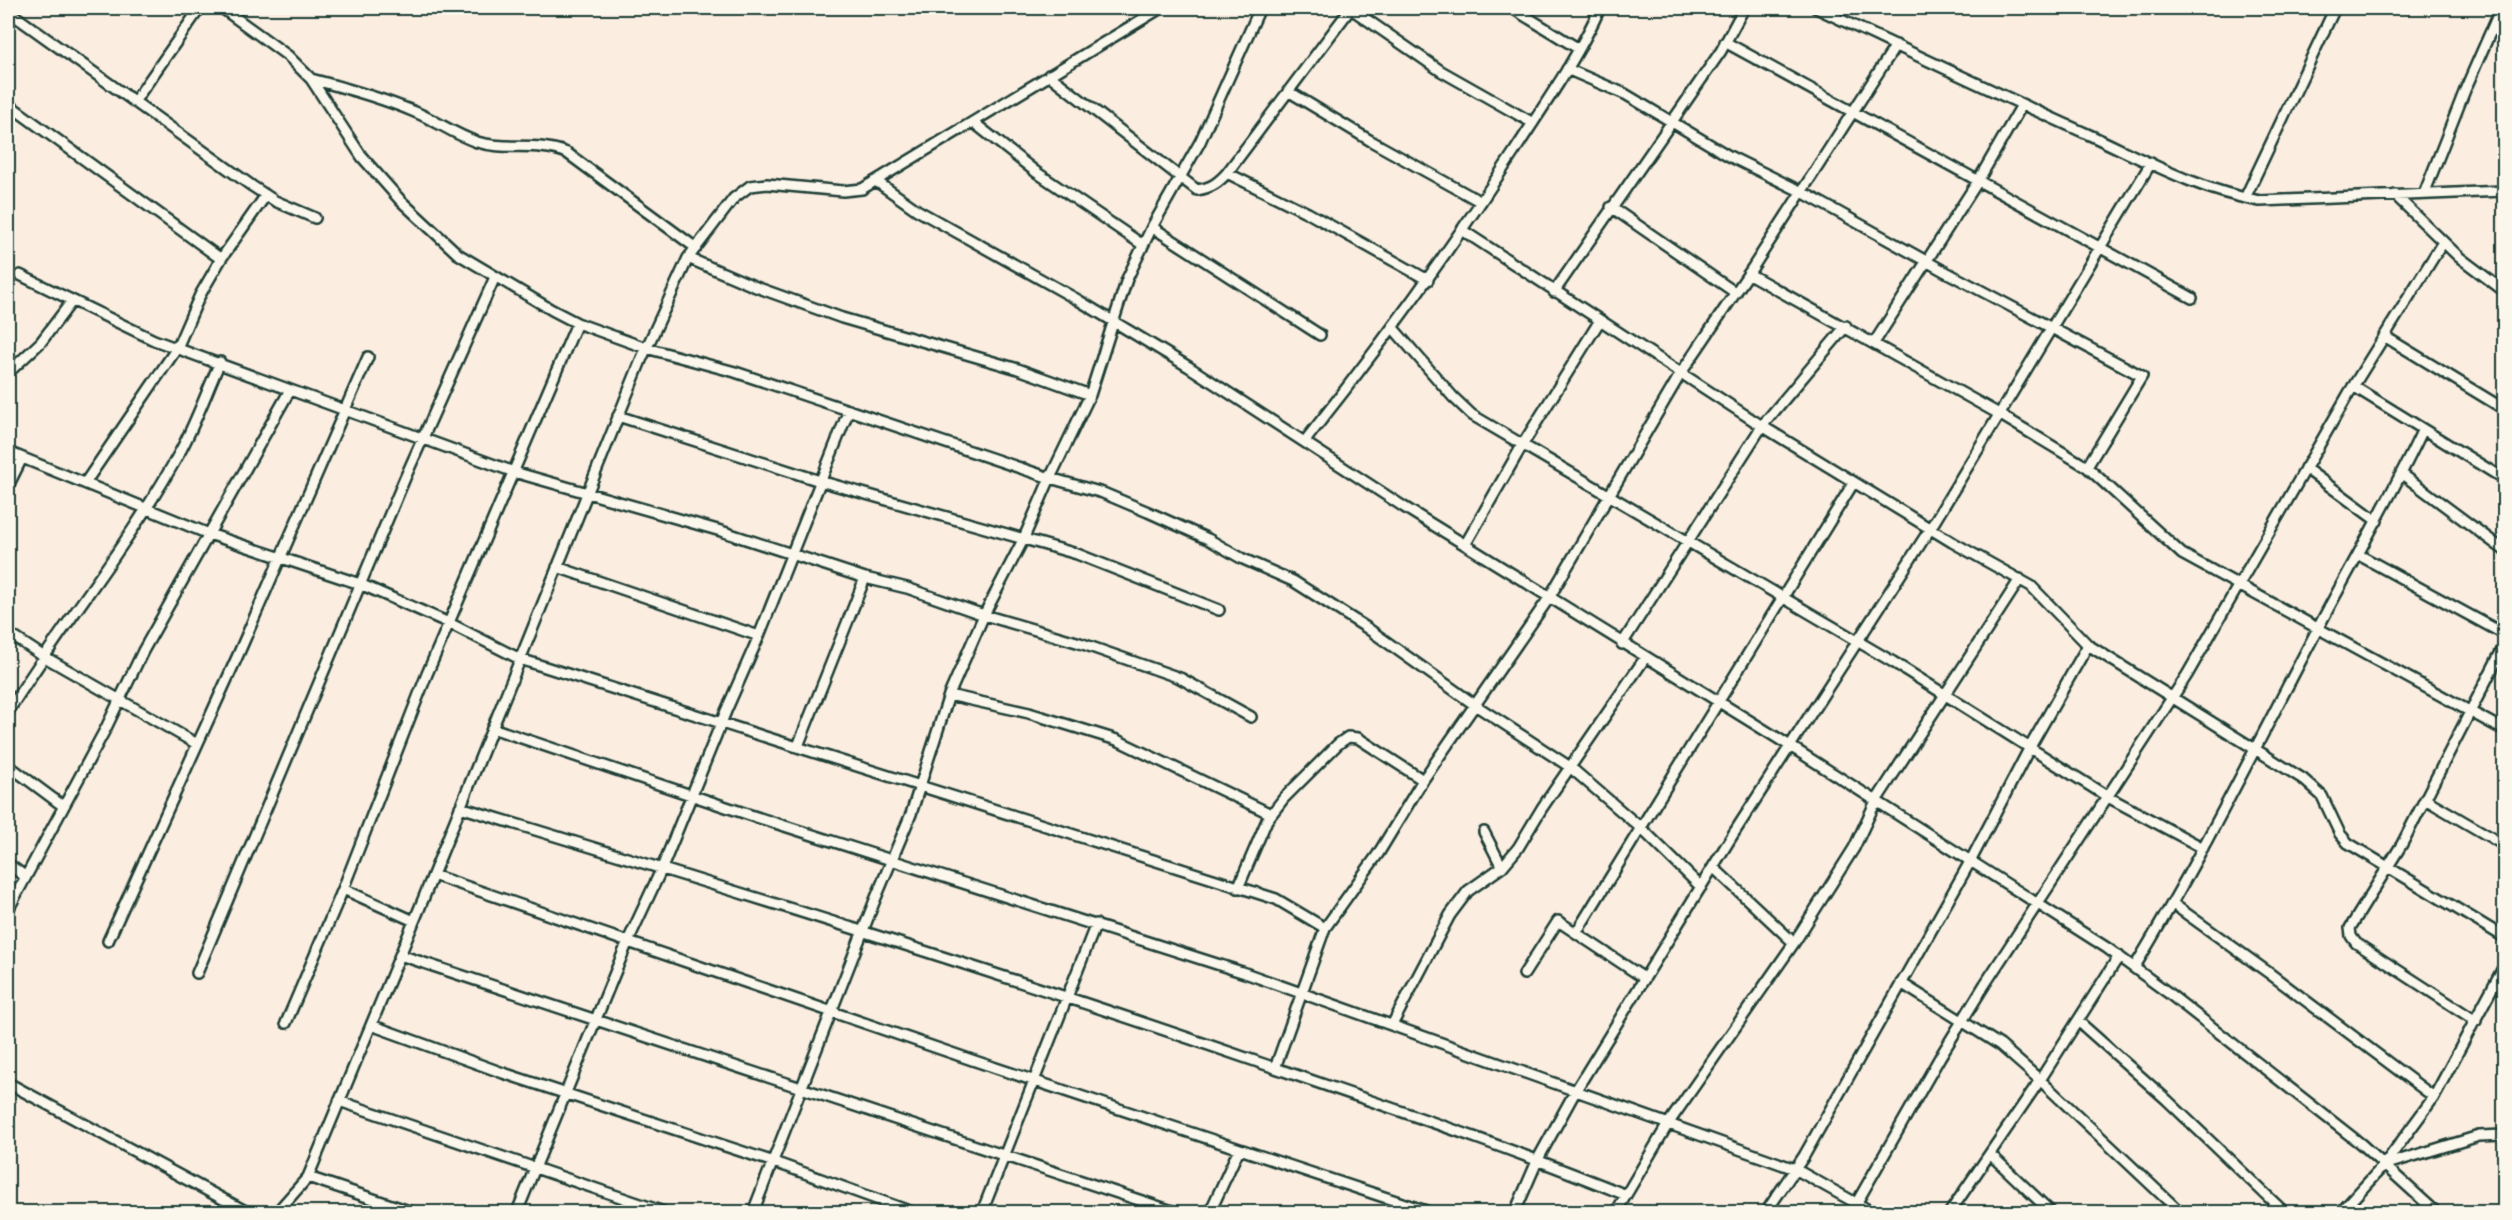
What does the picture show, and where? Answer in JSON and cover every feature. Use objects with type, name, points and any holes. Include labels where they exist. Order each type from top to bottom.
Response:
[{"type":"street","points":[[134,102],[200,8]]},
{"type":"street","points":[[222,8],[288,56],[311,79],[362,157],[401,201],[458,254],[495,277],[577,323],[646,348],[735,372],[1050,478],[1103,493],[1208,539],[1241,558],[1293,581],[1367,628],[1475,705],[1570,767],[1642,829],[1701,887]]},
{"type":"street","points":[[278,1212],[308,1177],[646,348],[688,258],[734,198],[750,186],[767,184],[843,191],[862,189],[1161,8]]},
{"type":"street","points":[[753,1212],[920,788],[949,695],[984,615],[1023,540],[1090,395],[1127,279],[1152,227],[1200,142],[1260,8]]},
{"type":"street","points":[[1049,75],[1197,190],[1208,189],[1218,183],[1227,173],[1351,8],[1441,70],[1533,123]]},
{"type":"street","points":[[1512,8],[1579,49]]},
{"type":"street","points":[[1305,441],[1428,280],[1533,123],[1579,49],[1600,8]]},
{"type":"street","points":[[1554,292],[1725,42],[1744,8]]},
{"type":"street","points":[[1816,8],[2022,105],[2195,183],[2231,196],[2260,201],[2505,191]]},
{"type":"street","points":[[2245,198],[2335,8]]},
{"type":"street","points":[[2424,194],[2465,90],[2502,8]]},
{"type":"street","points":[[8,11],[266,195],[315,218]]},
{"type":"street","points":[[1725,42],[2192,298]]},
{"type":"street","points":[[1275,1068],[1325,928],[1378,854],[1423,780],[1550,598],[1681,373],[1749,274],[1896,45]]},
{"type":"street","points":[[1567,69],[1624,94],[1729,156],[1802,192],[1926,262],[2142,376],[2087,467]]},
{"type":"street","points":[[311,79],[416,112],[456,134],[479,143],[552,147],[567,153],[696,248]]},
{"type":"street","points":[[1288,91],[1371,141],[1481,201]]},
{"type":"street","points":[[8,104],[221,259]]},
{"type":"street","points":[[1874,343],[1978,181],[2022,105]]},
{"type":"street","points":[[973,122],[1036,172],[1143,245]]},
{"type":"street","points":[[1515,1212],[1538,1159],[1576,1090],[1713,867],[1930,529],[2151,163]]},
{"type":"street","points":[[1227,173],[1308,213],[1428,280]]},
{"type":"street","points":[[876,181],[917,210],[1114,322],[1305,441],[1465,545],[1790,746],[2119,956],[2278,1077],[2384,1165],[2436,1212]]},
{"type":"street","points":[[85,483],[177,348],[196,304],[221,259],[266,195]]},
{"type":"street","points":[[2395,195],[2459,257],[2505,291]]},
{"type":"street","points":[[1611,207],[1736,293]]},
{"type":"street","points":[[1152,227],[1320,335]]},
{"type":"street","points":[[1462,230],[1599,322],[1762,426],[1930,529],[2031,586],[2058,611],[2088,645],[2302,779],[2322,796],[2340,834],[2348,843],[2505,937]]},
{"type":"street","points":[[1856,1204],[1963,1020],[2172,698],[2354,386],[2443,242]]},
{"type":"street","points":[[688,258],[843,318],[1007,366],[1090,395]]},
{"type":"street","points":[[1749,274],[1846,326],[2087,467],[2182,554],[2505,730]]},
{"type":"street","points":[[20,275],[154,340],[220,362],[514,472],[792,554],[865,578],[907,588],[984,615],[1080,643],[1180,678],[1251,717]]},
{"type":"street","points":[[197,974],[360,584],[495,277]]},
{"type":"street","points":[[8,373],[40,342],[72,301]]},
{"type":"street","points":[[1465,545],[1523,444],[1599,322]]},
{"type":"street","points":[[286,1023],[343,889],[449,623],[577,323]]},
{"type":"street","points":[[1622,644],[1762,426],[1846,326]]},
{"type":"street","points":[[1393,328],[1453,397],[1472,415],[1857,640],[2108,796],[2202,848]]},
{"type":"street","points":[[2384,336],[2505,409]]},
{"type":"street","points":[[108,941],[368,357]]},
{"type":"street","points":[[8,712],[43,656],[146,507],[181,449],[220,362]]},
{"type":"street","points":[[2354,386],[2505,479]]},
{"type":"street","points":[[8,910],[106,728],[143,651],[290,390]]},
{"type":"street","points":[[517,1212],[628,941],[662,868],[721,722],[759,636],[849,410]]},
{"type":"street","points":[[618,416],[820,481],[1077,554],[1219,610]]},
{"type":"street","points":[[2134,968],[2173,904],[2317,629],[2402,474],[2423,429]]},
{"type":"street","points":[[8,452],[209,534],[360,584],[449,623],[520,659],[798,746],[920,788],[1276,899],[1325,928]]},
{"type":"street","points":[[8,486],[22,458]]},
{"type":"street","points":[[2306,468],[2377,521]]},
{"type":"street","points":[[2402,474],[2505,550]]},
{"type":"street","points":[[1576,933],[1785,598],[1854,482]]},
{"type":"street","points":[[2359,555],[2505,634]]},
{"type":"street","points":[[557,567],[759,636]]},
{"type":"street","points":[[798,746],[865,578]]},
{"type":"street","points":[[1616,1212],[1668,1124],[1794,943],[1854,848],[1876,801],[2020,579]]},
{"type":"street","points":[[8,633],[43,656],[197,744]]},
{"type":"street","points":[[1767,1212],[1795,1170],[1971,860],[2030,747],[2088,645]]},
{"type":"street","points":[[2476,1021],[2356,943],[2351,936],[2350,928],[2388,868],[2505,646]]},
{"type":"street","points":[[1392,1025],[1450,915],[1468,891],[1502,867],[1518,848],[1645,658]]},
{"type":"street","points":[[949,695],[1029,713],[1117,740],[1271,814]]},
{"type":"street","points":[[492,728],[892,861],[1096,924],[1301,993],[1795,1170],[1872,1212]]},
{"type":"street","points":[[1238,888],[1257,840],[1271,814],[1338,744],[1348,737],[1358,738],[1423,780]]},
{"type":"street","points":[[8,765],[63,806]]},
{"type":"street","points":[[2425,799],[2505,845]]},
{"type":"street","points":[[460,807],[864,930],[1065,996],[1538,1159],[1626,1195]]},
{"type":"street","points":[[1484,832],[1502,867]]},
{"type":"street","points":[[8,864],[26,877]]},
{"type":"street","points":[[1713,867],[1794,943]]},
{"type":"street","points":[[433,875],[1415,1210],[1429,1212]]},
{"type":"street","points":[[343,889],[414,921]]},
{"type":"street","points":[[2173,904],[2434,1097]]},
{"type":"street","points":[[1524,974],[1558,921],[1644,978]]},
{"type":"street","points":[[981,1212],[1035,1081],[1065,996],[1096,924]]},
{"type":"street","points":[[400,956],[1175,1212]]},
{"type":"street","points":[[1950,1212],[2040,1080],[2119,956]]},
{"type":"street","points":[[2341,1212],[2384,1165],[2434,1097],[2505,966]]},
{"type":"street","points":[[1901,983],[2000,1045],[2180,1212]]},
{"type":"street","points":[[2078,1021],[2167,1100],[2284,1212]]},
{"type":"street","points":[[371,1025],[567,1094],[774,1161],[912,1212]]},
{"type":"street","points":[[8,1083],[247,1212]]},
{"type":"street","points":[[339,1101],[534,1170],[664,1212]]},
{"type":"street","points":[[2384,1165],[2479,1136],[2505,1135]]},
{"type":"street","points":[[1210,1212],[1239,1149]]},
{"type":"street","points":[[1990,1154],[2051,1212]]},
{"type":"street","points":[[308,1177],[412,1212]]}]
